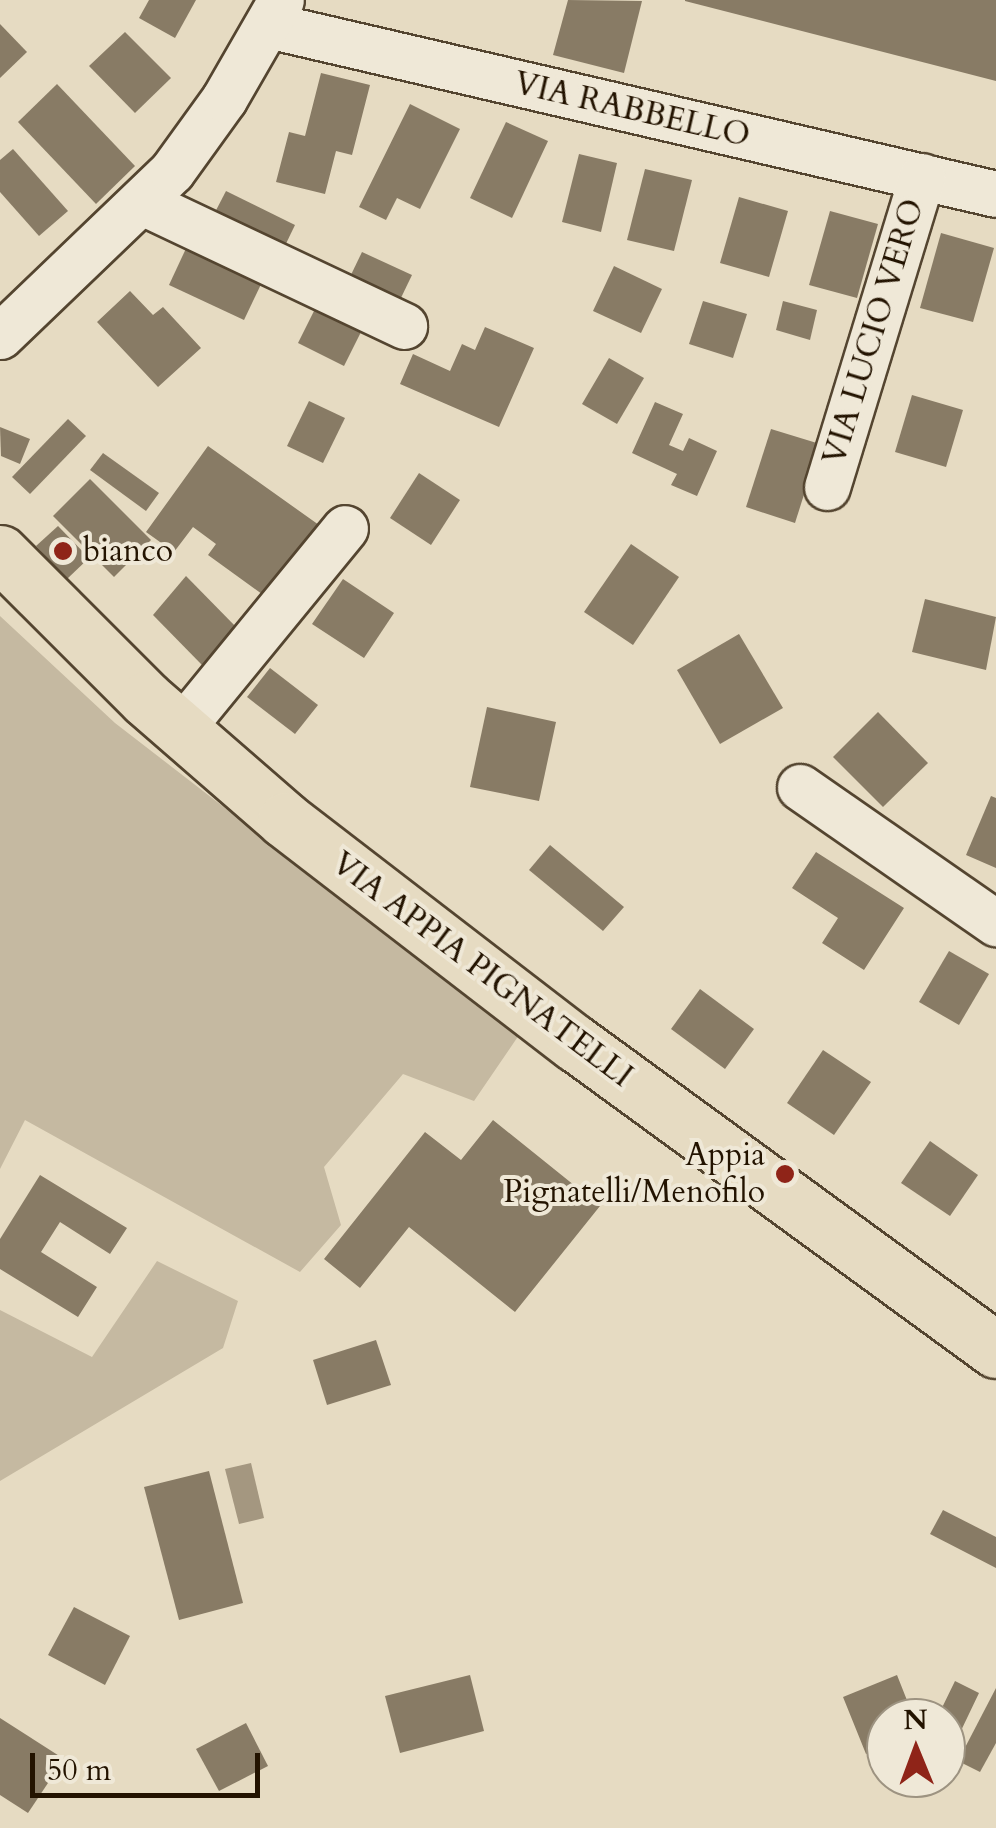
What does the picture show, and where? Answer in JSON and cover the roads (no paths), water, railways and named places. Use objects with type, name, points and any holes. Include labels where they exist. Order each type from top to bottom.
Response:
[{"type":"main road","name":"VIA APPIA PIGNATELLI","points":[[0,553],[180,731],[428,932],[996,1350]]},
{"type":"street","name":"VIA RABBELLO","points":[[274,12],[996,194]]},
{"type":"street","points":[[0,336],[142,202],[204,128],[274,12]]},
{"type":"street","name":"VIA LUCIO VERO","points":[[826,487],[922,176]]},
{"type":"street","points":[[142,202],[404,326]]},
{"type":"street","points":[[180,731],[345,528]]},
{"type":"street","points":[[800,787],[996,923]]},
{"type":"place","name":"bianco","points":[[63,551]]},
{"type":"place","name":"Appia Pignatelli/Menofilo","points":[[785,1174]]}]
